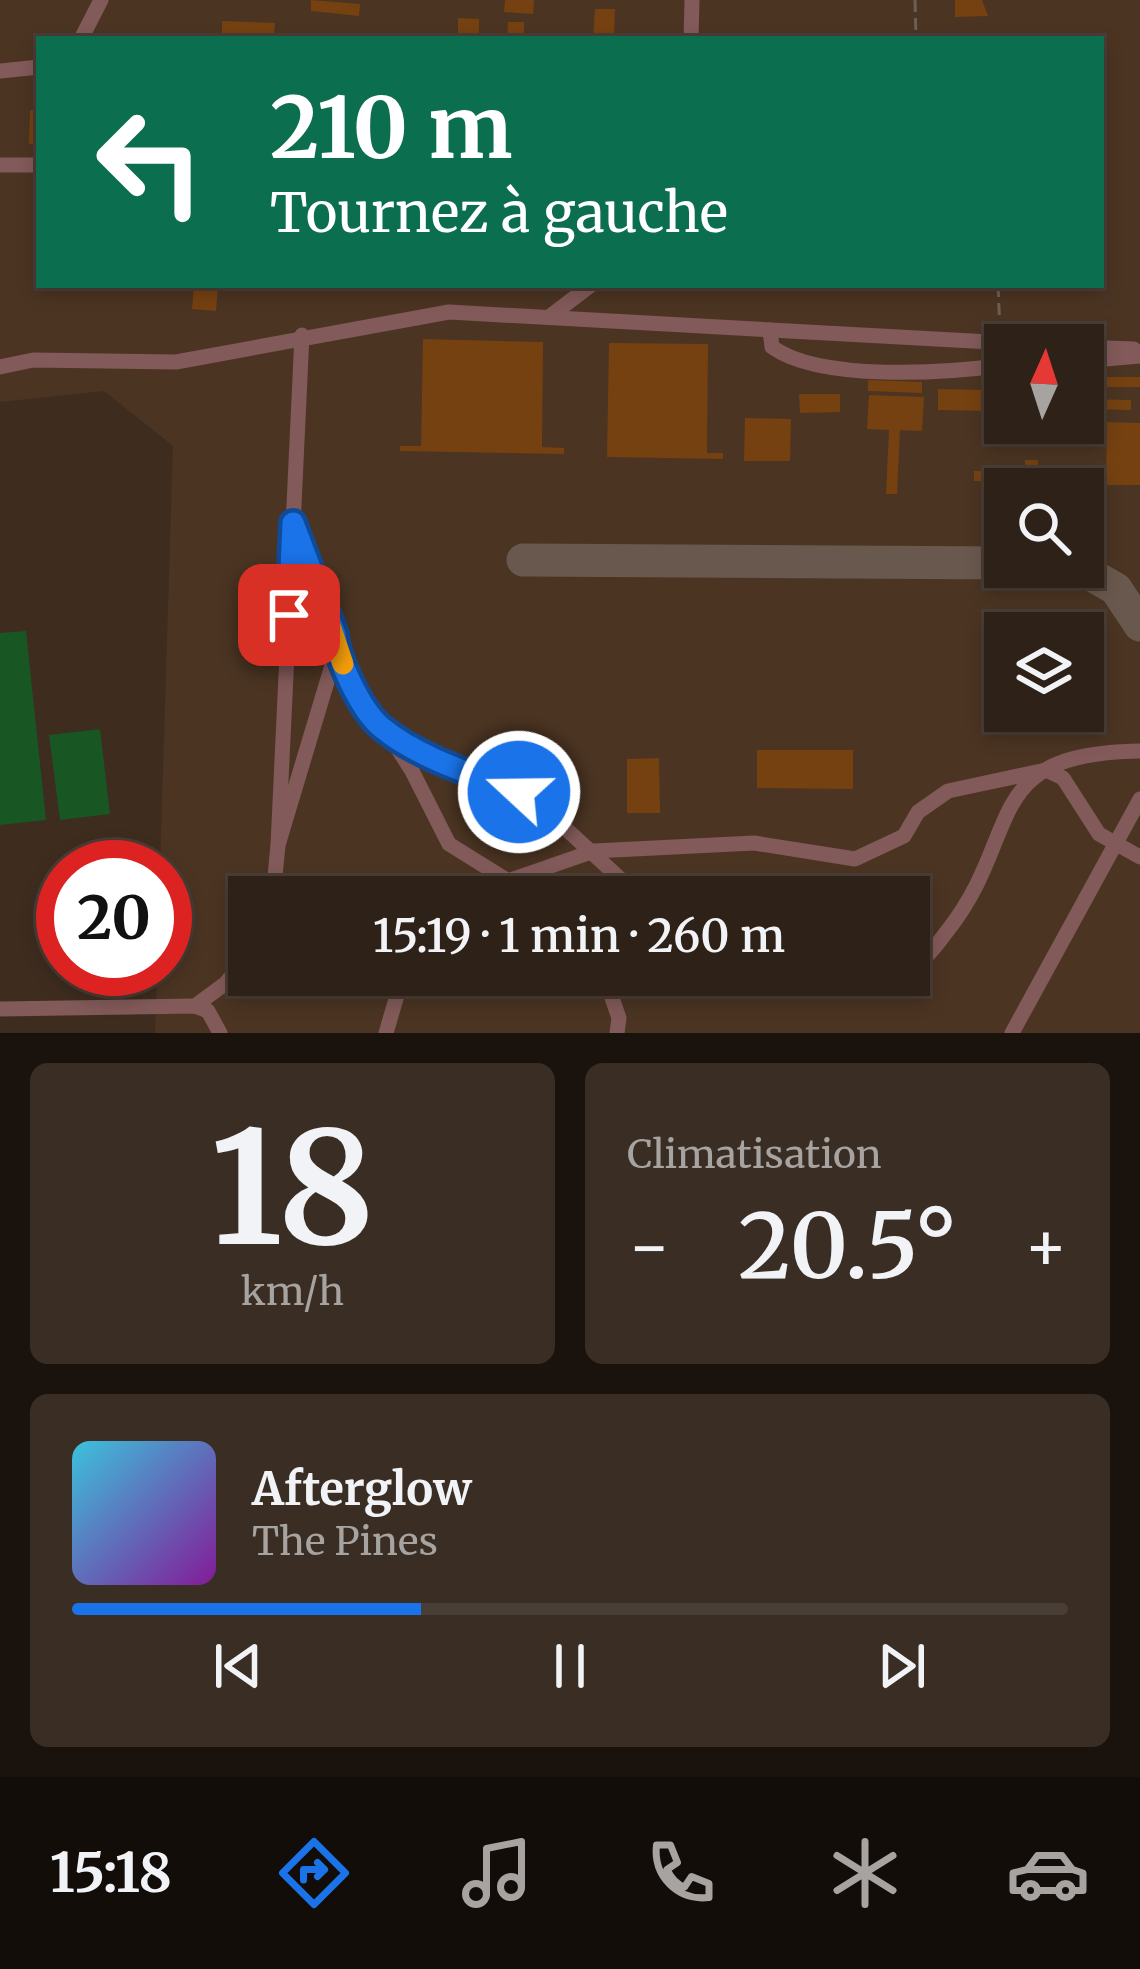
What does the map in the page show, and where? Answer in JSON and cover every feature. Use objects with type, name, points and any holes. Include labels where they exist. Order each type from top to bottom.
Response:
[{"type":"lane","points":[[83,36],[101,0]]},
{"type":"lane","points":[[691,36],[692,0]]},
{"type":"lane","points":[[0,71],[36,67]]},
{"type":"lane","points":[[0,164],[36,165]]},
{"type":"lane","points":[[549,316],[587,288]]},
{"type":"lane","points":[[0,367],[34,360],[176,362],[427,314],[549,316],[984,342]]},
{"type":"lane","points":[[770,330],[772,347],[783,355],[824,367],[984,366]]},
{"type":"lane","points":[[275,876],[302,335]]},
{"type":"lane","points":[[862,335],[862,369]]},
{"type":"lane","points":[[911,338],[920,369]]},
{"type":"lane","points":[[1104,348],[1140,352]]},
{"type":"lane","points":[[1104,358],[1140,352]]},
{"type":"lane","points":[[278,845],[336,652],[335,634],[293,523]]},
{"type":"lane","points":[[336,652],[412,771],[449,844],[500,876]]},
{"type":"lane","points":[[379,725],[464,771],[519,792],[619,876]]},
{"type":"lane","points":[[930,953],[976,894],[1016,789],[1075,756],[1140,751]]},
{"type":"lane","points":[[522,876],[594,851],[754,843],[855,859],[904,836],[918,812],[948,791],[1046,770],[1063,778],[1100,834],[1140,857]]},
{"type":"lane","points":[[1012,1033],[1140,799]]},
{"type":"lane","points":[[195,1006],[228,980]]},
{"type":"lane","points":[[386,1033],[397,996]]},
{"type":"lane","points":[[611,996],[619,1018],[617,1033]]},
{"type":"lane","points":[[0,1009],[195,1006],[208,1011],[220,1033]]},
{"type":"path","points":[[915,0],[916,36]]},
{"type":"path","points":[[998,288],[999,324]]},
{"type":"shaded area","points":[[0,0],[1140,0],[1140,1033],[155,1033],[156,996],[192,996],[192,840],[161,840],[173,446],[104,391],[0,402]]},
{"type":"green space","points":[[26,631],[46,820],[0,825],[0,633]]},
{"type":"green space","points":[[100,729],[110,814],[60,820],[49,735]]},
{"type":"building","points":[[311,0],[360,4],[359,16],[311,11]]},
{"type":"building","points":[[505,0],[534,0],[533,14],[504,12]]},
{"type":"building","points":[[955,0],[982,0],[988,16],[955,17]]},
{"type":"building","points":[[595,9],[615,9],[614,36],[593,36]]},
{"type":"building","points":[[458,18],[479,19],[479,36],[458,36]]},
{"type":"building","points":[[222,21],[275,23],[274,34],[222,33]]},
{"type":"building","points":[[508,22],[524,22],[524,36],[507,36]]},
{"type":"building","points":[[30,110],[36,110],[36,144],[29,144]]},
{"type":"building","points":[[194,288],[218,288],[216,311],[192,309]]},
{"type":"building","points":[[423,339],[543,342],[542,447],[564,448],[564,454],[400,451],[400,446],[421,446]]},
{"type":"building","points":[[609,343],[708,344],[707,453],[723,453],[723,459],[607,457]]},
{"type":"building","points":[[1104,377],[1140,377],[1140,387],[1104,387]]},
{"type":"building","points":[[868,380],[922,382],[922,393],[868,391]]},
{"type":"building","points":[[938,389],[984,390],[984,411],[938,410]]},
{"type":"building","points":[[799,394],[840,394],[840,412],[800,413]]},
{"type":"building","points":[[869,395],[924,397],[922,431],[900,430],[897,494],[886,494],[889,430],[867,429]]},
{"type":"building","points":[[1104,399],[1131,400],[1131,410],[1104,409]]},
{"type":"building","points":[[745,418],[791,419],[790,461],[744,461]]},
{"type":"building","points":[[1107,422],[1140,423],[1140,485],[1106,485]]},
{"type":"building","points":[[1025,460],[1038,460],[1038,468],[1025,468]]},
{"type":"building","points":[[974,471],[984,471],[984,481],[974,481]]},
{"type":"building","points":[[757,750],[853,750],[853,789],[757,788]]},
{"type":"building","points":[[659,758],[660,813],[627,813],[627,759]]},
{"type":"taxiway","points":[[523,560],[984,563]]},
{"type":"taxiway","points":[[1104,582],[1116,589],[1140,625]]},
{"type":"slow traffic","points":[[313,575],[343,664]]},
{"type":"route","points":[[289,615],[293,523],[335,634],[336,652],[379,725],[464,771],[519,792]]}]
